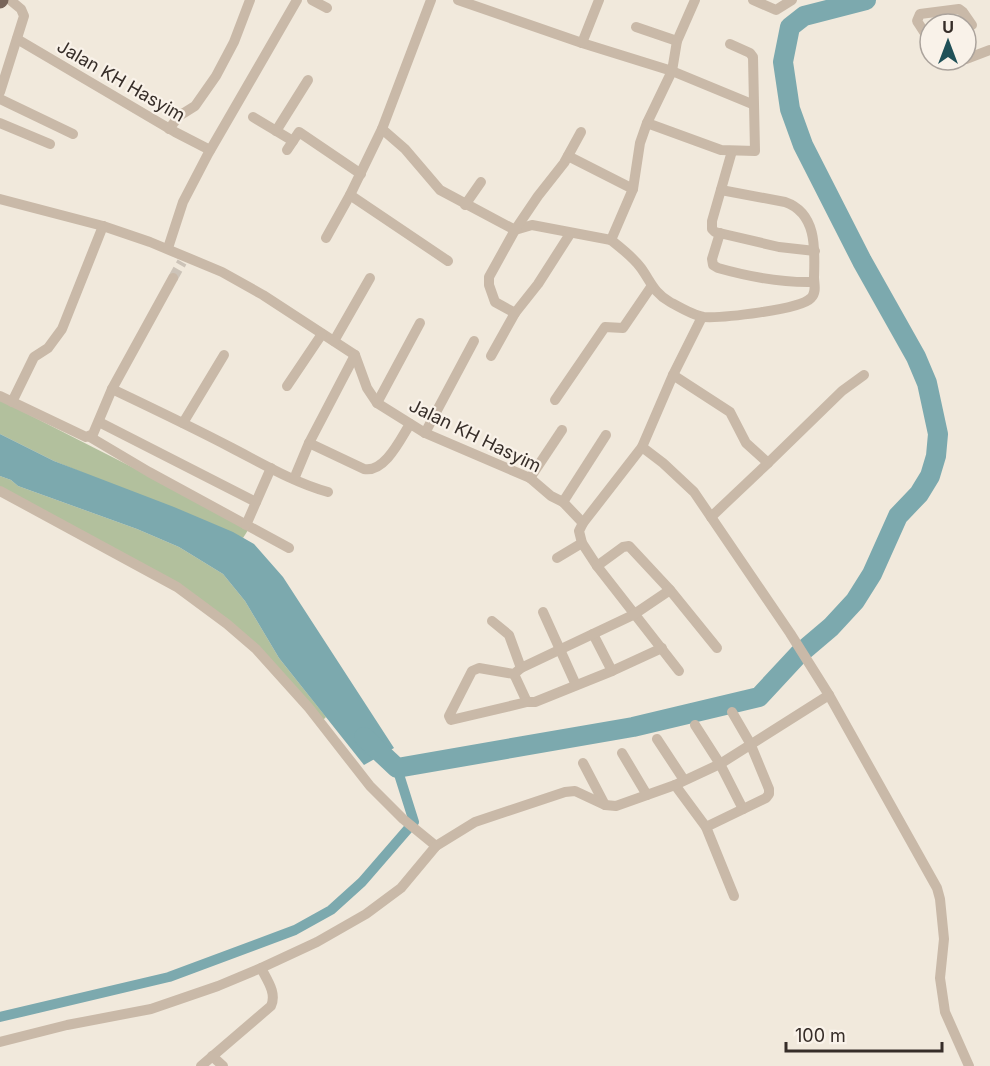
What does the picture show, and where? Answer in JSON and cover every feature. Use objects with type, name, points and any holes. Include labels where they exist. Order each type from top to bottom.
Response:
[{"type":"street","points":[[0,92],[24,16],[17,4],[10,0]]},
{"type":"street","points":[[169,129],[179,116],[195,106],[216,76],[234,42],[250,0]]},
{"type":"street","points":[[168,248],[183,202],[210,150],[297,0]]},
{"type":"street","points":[[312,0],[327,8]]},
{"type":"street","points":[[326,238],[361,174],[382,129],[431,0]]},
{"type":"street","points":[[458,0],[672,71],[752,104]]},
{"type":"street","points":[[582,43],[599,0]]},
{"type":"street","points":[[611,240],[633,189],[640,143],[647,123],[672,71],[677,41],[695,0]]},
{"type":"street","points":[[753,0],[776,10],[792,0]]},
{"type":"street","points":[[935,12],[958,9],[963,12]]},
{"type":"street","points":[[636,27],[677,41]]},
{"type":"street","name":"Jalan KH Hasyim","points":[[17,39],[169,129],[210,150]]},
{"type":"street","points":[[647,123],[706,145],[732,151],[750,152],[756,148],[752,104],[753,57],[750,53],[730,44]]},
{"type":"street","points":[[276,131],[308,80]]},
{"type":"street","points":[[0,99],[73,134]]},
{"type":"street","points":[[253,117],[276,131],[296,136],[361,174]]},
{"type":"street","points":[[0,123],[50,144]]},
{"type":"street","points":[[382,129],[405,149],[440,190],[515,230],[532,225],[611,240],[641,267],[651,287],[669,302],[702,317],[738,315],[805,304],[813,297],[815,291],[815,251],[811,230],[801,212],[793,205],[720,190]]},
{"type":"street","points":[[514,313],[495,302],[489,281],[515,230],[568,156],[581,132]]},
{"type":"street","points":[[732,151],[711,224],[715,232],[779,247],[815,251]]},
{"type":"street","points":[[568,156],[633,189]]},
{"type":"street","points":[[465,204],[481,182]]},
{"type":"street","points":[[350,195],[448,261]]},
{"type":"street","points":[[0,200],[104,226],[168,248],[184,259],[222,273],[263,295],[355,356],[309,443],[294,479]]},
{"type":"street","points":[[12,402],[34,357],[48,348],[62,329],[104,226]]},
{"type":"street","points":[[720,233],[712,259],[713,264],[718,268],[757,278],[788,282],[814,282]]},
{"type":"street","points":[[491,356],[514,313],[538,284],[570,234]]},
{"type":"street","points":[[90,436],[99,422],[112,389],[173,278]]},
{"type":"street","points":[[334,341],[370,278]]},
{"type":"street","points":[[555,400],[605,327],[623,328],[651,287]]},
{"type":"street","points":[[679,671],[597,566],[582,543],[579,531],[642,447],[673,375],[702,317]]},
{"type":"street","points":[[377,403],[420,324]]},
{"type":"street","points":[[287,386],[322,334]]},
{"type":"street","points":[[425,433],[474,341]]},
{"type":"street","points":[[183,423],[224,355]]},
{"type":"street","name":"Jalan KH Hasyim","points":[[355,356],[367,388],[377,403],[425,433],[530,478],[551,496],[563,502],[583,523]]},
{"type":"street","points":[[673,375],[730,412],[746,443],[768,463]]},
{"type":"street","points":[[711,518],[842,391],[864,375]]},
{"type":"street","points":[[112,389],[294,479],[328,492]]},
{"type":"street","points":[[0,396],[90,436],[149,472],[289,548]]},
{"type":"street","points":[[99,422],[256,502]]},
{"type":"street","points":[[309,443],[364,469],[372,470],[393,452],[410,424]]},
{"type":"street","points":[[530,478],[562,430]]},
{"type":"street","points":[[563,502],[606,435]]},
{"type":"street","points":[[642,447],[694,492],[790,633],[829,695],[937,888],[944,939],[940,978],[945,1012],[969,1066]]},
{"type":"street","points":[[246,525],[271,468]]},
{"type":"street","points":[[0,491],[177,587],[227,624],[256,649],[309,708],[370,786],[402,819],[436,846]]},
{"type":"street","points":[[557,558],[582,543]]},
{"type":"street","points":[[597,566],[628,545],[670,590],[717,648]]},
{"type":"street","points":[[662,648],[539,701],[451,720],[449,718],[449,713],[472,671],[479,668],[518,671],[633,615],[670,590]]},
{"type":"street","points":[[543,612],[576,685]]},
{"type":"street","points":[[492,621],[508,635],[528,702]]},
{"type":"street","points":[[593,634],[612,671]]},
{"type":"street","points":[[0,1042],[67,1025],[151,1009],[218,986],[317,942],[366,914],[401,888],[436,846],[475,822],[574,790],[605,805],[616,806],[647,795],[680,783],[720,764],[829,695]]},
{"type":"street","points":[[706,827],[766,798],[769,794],[750,743],[732,712]]},
{"type":"street","points":[[695,725],[720,764],[743,809]]},
{"type":"street","points":[[657,739],[706,827],[734,897]]},
{"type":"street","points":[[622,753],[647,795]]},
{"type":"street","points":[[583,763],[605,805]]},
{"type":"street","points":[[201,1066],[271,1006],[274,1000],[273,993],[261,968]]},
{"type":"street","points":[[212,1056],[223,1066]]},
{"type":"green space","points":[[0,400],[250,527],[243,538],[54,461],[0,434]]},
{"type":"green space","points":[[0,476],[11,480],[18,486],[137,529],[179,547],[223,574],[245,601],[279,658],[326,717],[323,720],[198,597],[0,489]]},
{"type":"water","points":[[0,434],[54,461],[174,507],[233,532],[254,544],[283,577],[394,748],[364,765],[279,658],[245,601],[223,574],[179,547],[137,529],[18,486],[11,480],[0,476]]},
{"type":"waterway","points":[[364,737],[397,768],[633,727],[759,697],[798,655],[831,627],[855,601],[872,574],[898,516],[919,494],[930,476],[936,456],[938,434],[927,383],[916,357],[862,261],[803,145],[790,109],[783,62],[790,27],[804,16],[866,0]]},
{"type":"waterway","points":[[0,1017],[169,977],[295,930],[331,910],[362,882],[414,822],[397,768]]},
{"type":"tunnel","points":[[173,278],[182,262]]}]
